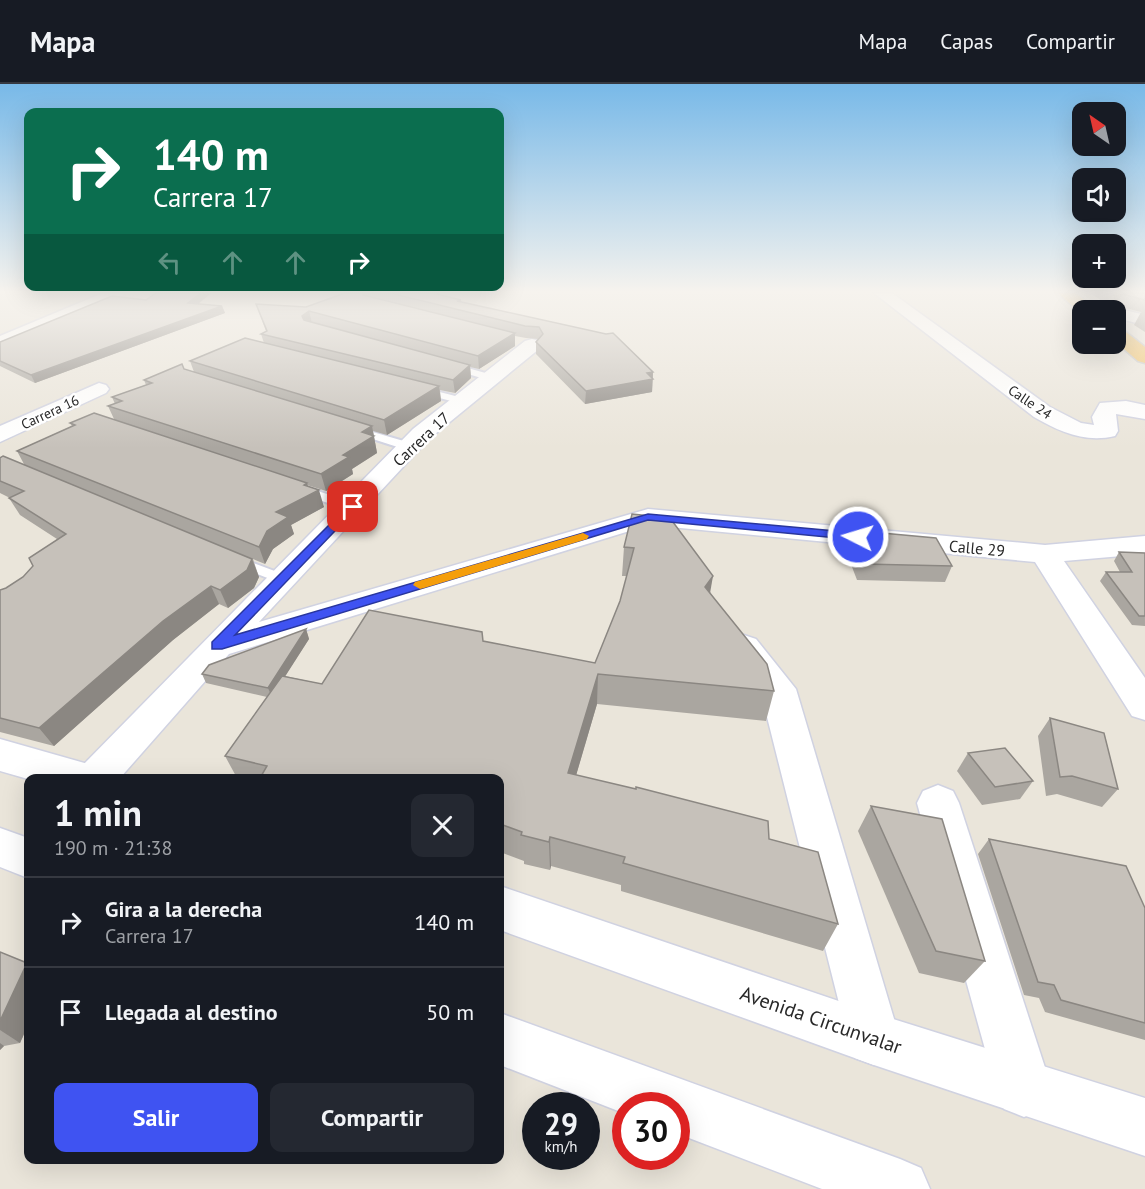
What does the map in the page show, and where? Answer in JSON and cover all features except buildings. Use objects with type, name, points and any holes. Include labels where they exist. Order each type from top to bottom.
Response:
[{"type":"highway","points":[[1131,345],[1143,354]]},
{"type":"street","name":"Carrera 17","points":[[100,774],[217,646],[410,447],[492,378],[525,345]]},
{"type":"street","name":"Calle 24","points":[[951,345],[1042,412],[1070,427],[1093,434],[1107,431],[1103,417],[1107,408],[1126,407],[1145,412]]},
{"type":"street","name":"Carrera 16","points":[[0,435],[99,389]]},
{"type":"street","name":"Calle 29","points":[[217,646],[648,517],[1045,554],[1145,545]]},
{"type":"street","points":[[1045,554],[1145,706]]},
{"type":"street","points":[[718,615],[778,689],[874,1039]]},
{"type":"street","points":[[0,755],[67,774]]},
{"type":"street","points":[[938,803],[1024,1089]]},
{"type":"street","name":"Avenida Circunvalar","points":[[504,909],[874,1039],[1145,1127]]},
{"type":"street","points":[[504,1040],[900,1189]]},
{"type":"lane","points":[[435,362],[492,378]]},
{"type":"lane","points":[[406,387],[463,401]]},
{"type":"lane","points":[[342,426],[410,447]]},
{"type":"lane","points":[[286,485],[353,507]]},
{"type":"lane","points":[[228,557],[283,579]]},
{"type":"slow traffic","points":[[420,585],[583,536]]},
{"type":"route","points":[[353,507],[217,646],[648,517],[858,537]]}]
